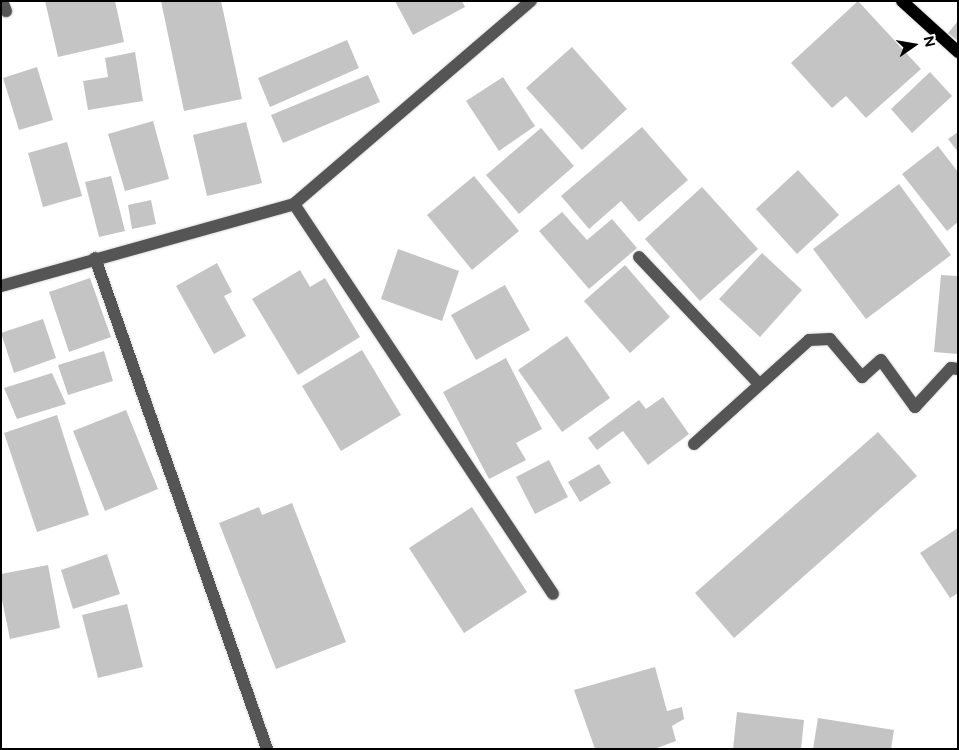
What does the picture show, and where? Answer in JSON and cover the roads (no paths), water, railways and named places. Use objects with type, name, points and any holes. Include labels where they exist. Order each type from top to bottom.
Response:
[{"type":"main road","points":[[902,1],[958,52]]},
{"type":"street","points":[[1,286],[95,258],[294,204],[531,1]]},
{"type":"street","points":[[294,204],[553,594]]},
{"type":"street","points":[[639,257],[759,384]]},
{"type":"street","points":[[95,258],[267,749]]},
{"type":"street","points":[[694,444],[808,340],[830,339],[862,377],[881,360],[915,407],[951,368],[958,369]]}]
